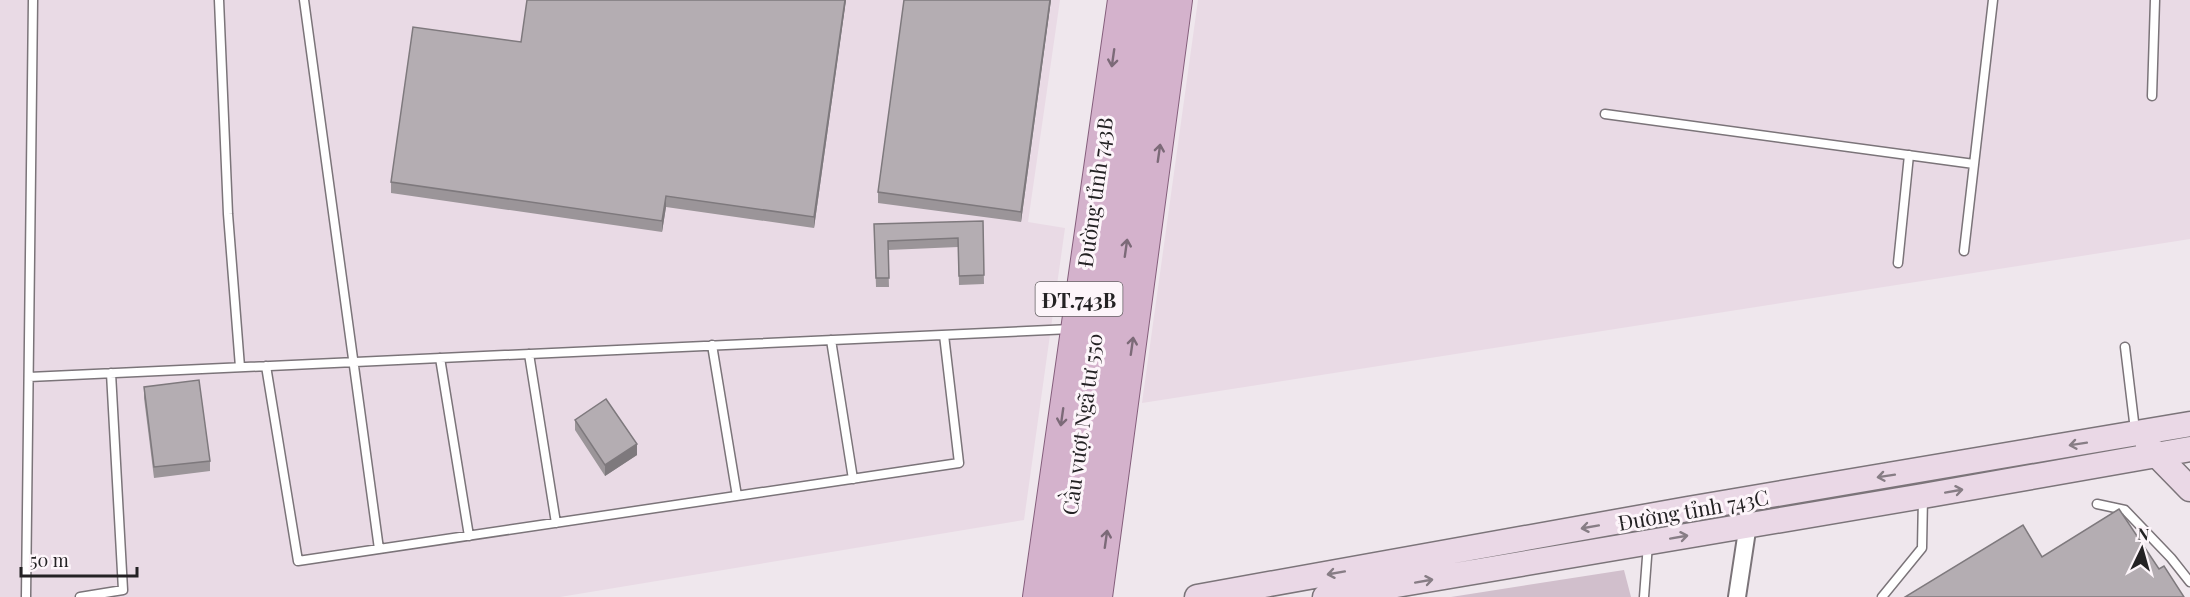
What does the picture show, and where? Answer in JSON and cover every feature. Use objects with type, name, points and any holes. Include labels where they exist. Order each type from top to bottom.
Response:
[{"type":"main road","name":"Đường tỉnh 743B","points":[[1036,597],[1121,0]]},
{"type":"main road","name":"Cầu vượt Ngã tư 550","points":[[1057,597],[1156,1]]},
{"type":"main road","name":"Cầu vượt Ngã tư 550","points":[[1078,597],[1156,1]]},
{"type":"main road","name":"ĐT.743B","points":[[1098,597],[1156,1]]},
{"type":"main road","name":"Đường tỉnh 743C","points":[[1325,597],[1744,500],[2190,424]]},
{"type":"main road","points":[[2136,434],[2190,489]]},
{"type":"main road","name":"Đường tỉnh 743C","points":[[1197,597],[1384,583],[1648,542],[2190,449]]},
{"type":"main road","points":[[1744,500],[1748,524]]},
{"type":"street","points":[[1737,597],[1748,524]]},
{"type":"lane","points":[[26,597],[33,0]]},
{"type":"lane","points":[[219,0],[228,214],[240,367]]},
{"type":"lane","points":[[304,0],[379,549]]},
{"type":"lane","points":[[1964,251],[1993,0]]},
{"type":"lane","points":[[2152,96],[2155,0]]},
{"type":"lane","points":[[1605,114],[1974,164]]},
{"type":"lane","points":[[1898,262],[1909,155]]},
{"type":"lane","points":[[28,377],[1075,328]]},
{"type":"lane","points":[[266,366],[298,561],[959,463],[944,335]]},
{"type":"lane","points":[[831,340],[853,479]]},
{"type":"lane","points":[[712,345],[737,496]]},
{"type":"lane","points":[[2125,347],[2136,434]]},
{"type":"lane","points":[[529,354],[556,523]]},
{"type":"lane","points":[[440,358],[469,536]]},
{"type":"lane","points":[[80,597],[123,590],[111,373]]},
{"type":"lane","points":[[1882,597],[1922,548],[1923,496]]},
{"type":"lane","points":[[2097,504],[2125,510],[2171,558],[2190,582]]},
{"type":"lane","points":[[1644,597],[1648,542]]},
{"type":"shaded area","points":[[0,0],[1060,0],[1028,222],[1065,228],[1024,520],[560,597],[0,597]]},
{"type":"shaded area","points":[[1198,0],[2190,0],[2190,239],[1142,403]]},
{"type":"shaded area","points":[[1624,570],[1631,597],[1451,597]]},
{"type":"building","points":[[527,0],[845,0],[814,217],[666,196],[662,221],[391,182],[413,27],[521,42]]},
{"type":"building","points":[[904,0],[1050,0],[1021,212],[878,192]]},
{"type":"building","points":[[983,221],[984,275],[959,276],[958,238],[888,241],[889,278],[876,278],[874,224]]},
{"type":"building","points":[[199,380],[210,461],[154,467],[144,387]]},
{"type":"building","points":[[606,399],[637,444],[605,465],[575,420]]},
{"type":"building","points":[[2119,509],[2159,569],[2164,566],[2184,597],[1905,597],[2023,525],[2042,557]]}]
